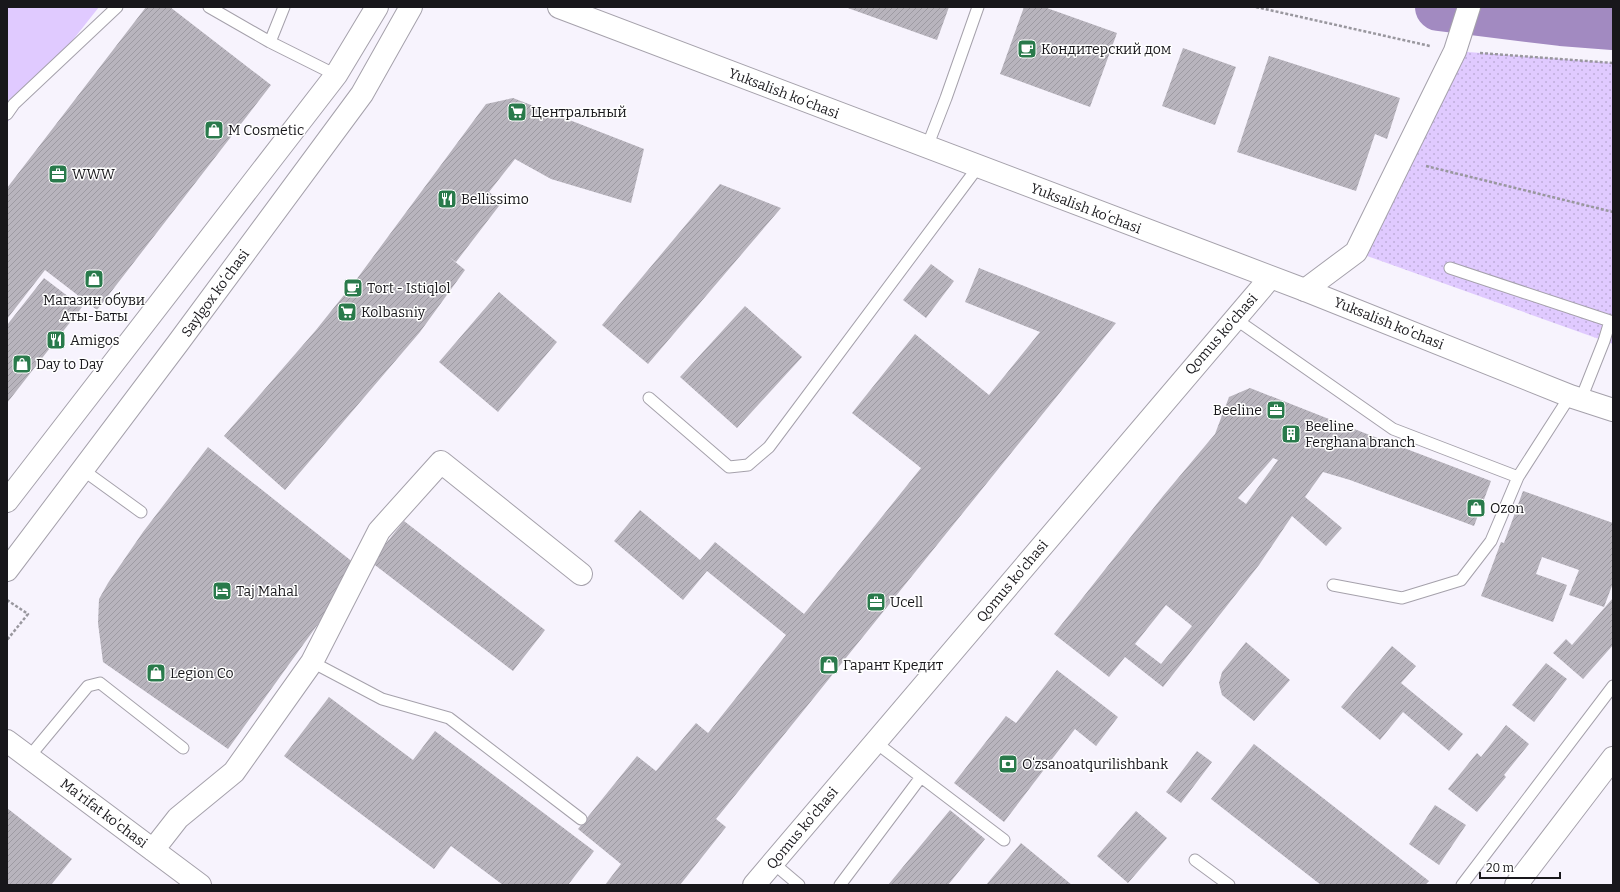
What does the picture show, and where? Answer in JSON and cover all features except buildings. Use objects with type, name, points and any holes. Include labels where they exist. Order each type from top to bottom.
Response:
[{"type":"main road","points":[[7,501],[336,75],[377,7]]},
{"type":"main road","name":"Saylgox koʻchasi","points":[[7,570],[362,94],[410,7]]},
{"type":"main road","name":"Yuksalish koʻchasi","points":[[559,7],[1305,290],[1575,397],[1613,410]]},
{"type":"main road","points":[[1305,290],[1356,252],[1455,52],[1469,7]]},
{"type":"main road","name":"Qomus ko'chasi","points":[[754,885],[1234,318],[1270,278]]},
{"type":"main road","points":[[153,850],[178,818],[234,772],[312,662],[379,531],[441,462],[581,574]]},
{"type":"main road","name":"Ma'rifat ko'chasi","points":[[7,741],[200,885]]},
{"type":"main road","points":[[1516,885],[1613,758]]},
{"type":"lane","points":[[7,114],[14,104],[117,7]]},
{"type":"lane","points":[[209,7],[270,42],[336,75]]},
{"type":"lane","points":[[270,42],[284,7]]},
{"type":"lane","points":[[927,147],[978,7]]},
{"type":"lane","points":[[649,398],[730,467],[748,465],[770,447],[978,166]]},
{"type":"lane","points":[[1333,585],[1402,598],[1461,580],[1491,541],[1518,477],[1575,397],[1604,341],[1611,321],[1450,268]]},
{"type":"lane","points":[[1234,318],[1393,429],[1518,477]]},
{"type":"lane","points":[[83,470],[141,512]]},
{"type":"lane","points":[[312,662],[382,699],[449,718],[581,819]]},
{"type":"lane","points":[[29,757],[88,686],[100,683],[183,748]]},
{"type":"lane","points":[[1462,885],[1613,686]]},
{"type":"lane","points":[[875,742],[1004,840]]},
{"type":"lane","points":[[840,885],[921,777]]},
{"type":"lane","points":[[1195,860],[1229,885]]},
{"type":"lane","points":[[773,863],[799,885]]},
{"type":"path","points":[[1402,160],[1613,212]]},
{"type":"path","points":[[7,600],[28,614],[7,640]]},
{"type":"shaded area","points":[[7,7],[99,7],[7,123]]},
{"type":"shaded area","points":[[1455,51],[1613,63],[1613,344],[1356,252]]},
{"type":"waterway","points":[[1439,7],[1561,22],[1613,26]]},
{"type":"place","name":"Кондитерский дом","points":[[1027,49]]},
{"type":"place","name":"Центральный","points":[[517,112]]},
{"type":"place","name":"M Cosmetic","points":[[214,130]]},
{"type":"place","name":"WWW","points":[[58,174]]},
{"type":"place","name":"Bellissimo","points":[[447,199]]},
{"type":"place","name":"Магазин обуви Аты-Баты","points":[[94,279]]},
{"type":"place","name":"Tort - Istiqlol","points":[[353,288]]},
{"type":"place","name":"Kolbasniy","points":[[347,312]]},
{"type":"place","name":"Amigos","points":[[56,340]]},
{"type":"place","name":"Day to Day","points":[[22,364]]},
{"type":"place","name":"Beeline","points":[[1276,410]]},
{"type":"place","name":"Beeline Ferghana branch","points":[[1291,434]]},
{"type":"place","name":"Ozon","points":[[1476,508]]},
{"type":"place","name":"Taj Mahal","points":[[222,591]]},
{"type":"place","name":"Ucell","points":[[876,602]]},
{"type":"place","name":"Гарант Кредит","points":[[829,665]]},
{"type":"place","name":"Legion Co","points":[[156,673]]},
{"type":"place","name":"Oʻzsanoatqurilishbank","points":[[1008,764]]}]
